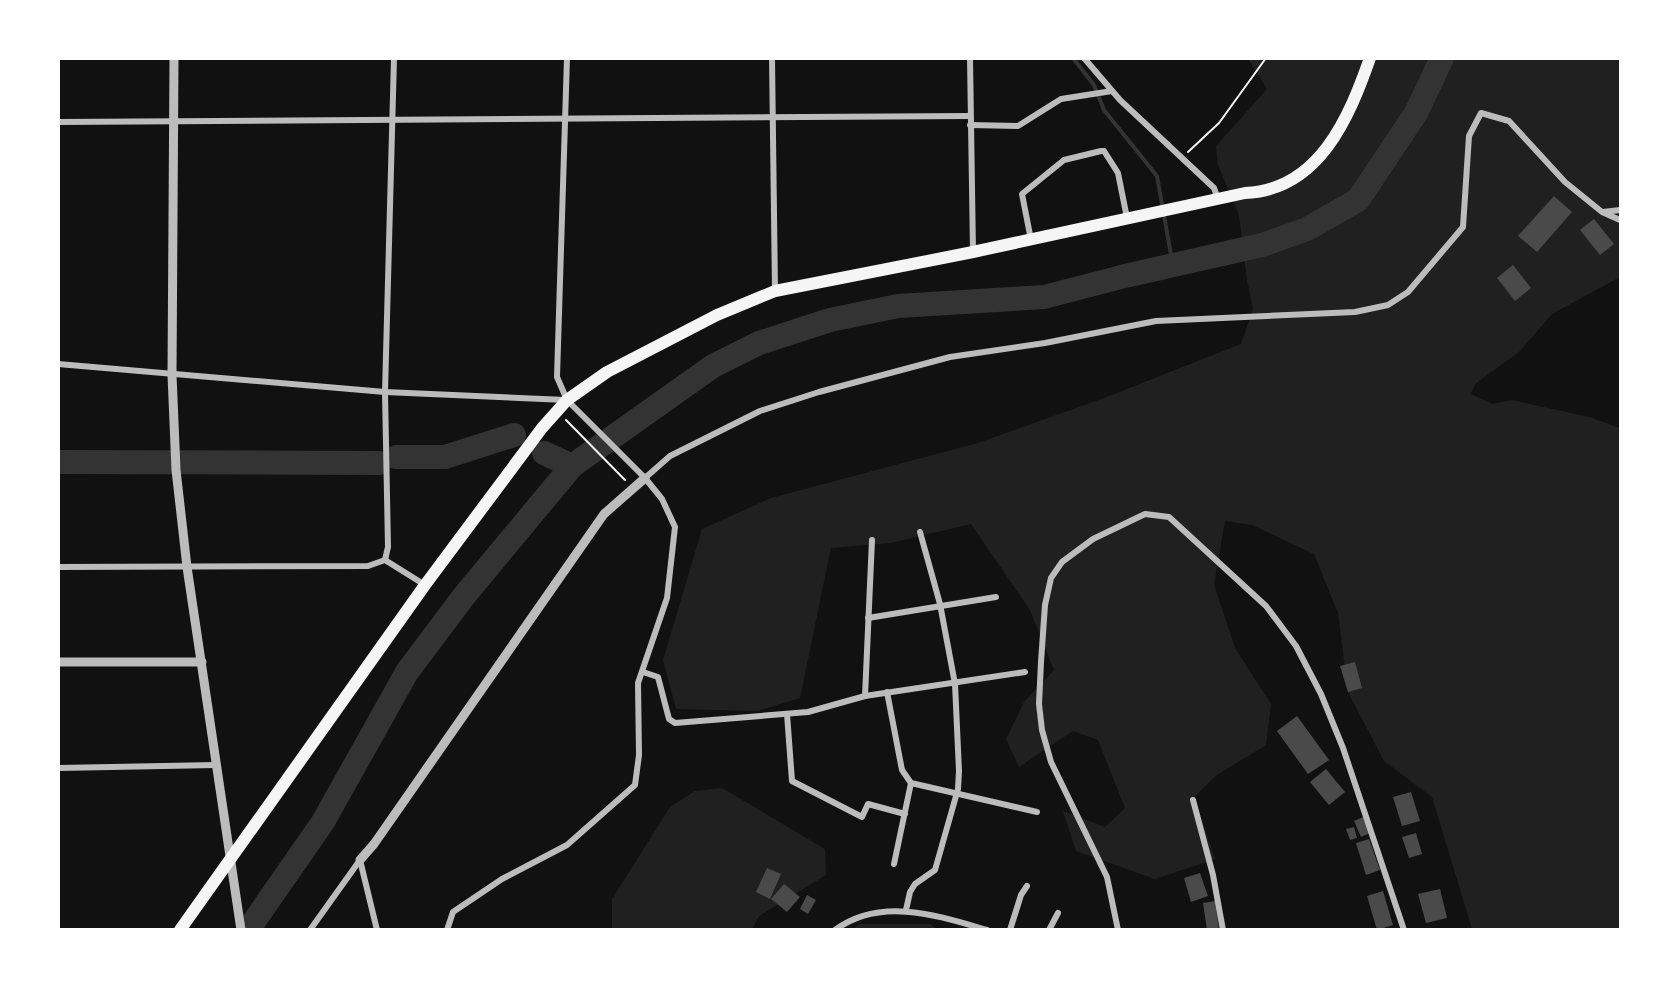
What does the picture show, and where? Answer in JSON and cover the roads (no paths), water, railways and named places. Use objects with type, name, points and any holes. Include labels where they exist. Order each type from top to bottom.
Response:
[{"type":"highway","points":[[180,930],[425,585],[542,428],[567,400],[606,372],[717,315],[775,291],[1031,240],[1245,193],[1273,190],[1289,181],[1332,143],[1352,109],[1370,58]]},
{"type":"street","points":[[174,58],[172,375],[176,470],[187,567],[232,858],[240,930]]},
{"type":"street","points":[[385,560],[388,547],[385,392],[394,58]]},
{"type":"street","points":[[447,930],[453,912],[502,879],[567,845],[635,785],[639,755],[638,683],[667,598],[675,527],[662,499],[645,478],[567,400],[557,377],[563,119],[567,58]]},
{"type":"street","points":[[772,58],[775,291]]},
{"type":"street","points":[[970,58],[973,252]]},
{"type":"street","points":[[1084,58],[1112,91],[1214,188],[1218,200]]},
{"type":"street","points":[[970,125],[1018,126],[1061,99],[1112,91]]},
{"type":"street","points":[[310,930],[445,744],[604,514],[670,456],[750,415],[819,392],[950,357],[1045,343],[1156,321],[1355,312],[1388,305],[1408,292],[1462,227],[1469,136],[1481,113],[1509,121],[1565,182],[1602,212],[1620,220]]},
{"type":"street","points":[[58,122],[970,116]]},
{"type":"street","points":[[1031,240],[1022,194],[1064,160],[1101,151],[1104,151],[1118,173],[1127,219]]},
{"type":"street","points":[[1602,212],[1620,210]]},
{"type":"street","points":[[58,364],[385,392],[567,400]]},
{"type":"street","points":[[1118,930],[1107,878],[1052,762],[1042,730],[1039,704],[1041,662],[1045,605],[1051,578],[1062,562],[1093,539],[1145,514],[1169,517],[1266,606],[1296,646],[1321,694],[1343,748],[1404,930]]},
{"type":"street","points":[[906,910],[910,892],[915,884],[935,870],[957,794],[959,771],[955,684],[940,606],[920,532]]},
{"type":"street","points":[[865,696],[872,540]]},
{"type":"street","points":[[58,567],[368,566],[385,560]]},
{"type":"street","points":[[385,560],[425,585]]},
{"type":"street","points":[[868,618],[996,597]]},
{"type":"street","points":[[58,662],[202,662]]},
{"type":"street","points":[[643,672],[658,677],[669,719],[675,723],[818,710],[865,696],[1025,672]]},
{"type":"street","points":[[887,692],[902,770],[911,783],[1037,812]]},
{"type":"street","points":[[787,714],[792,781],[862,817],[868,804],[905,814]]},
{"type":"street","points":[[58,768],[216,765]]},
{"type":"street","points":[[894,864],[911,783]]},
{"type":"street","points":[[1193,800],[1213,875],[1223,930]]},
{"type":"street","points":[[360,860],[377,930]]},
{"type":"street","points":[[1010,930],[1021,895],[1027,886]]},
{"type":"street","points":[[836,930],[844,923],[871,914],[906,910],[944,916],[987,930]]},
{"type":"street","points":[[1049,930],[1058,913]]},
{"type":"waterway","points":[[1073,58],[1094,85],[1104,110],[1157,176],[1173,266]]},
{"type":"waterway","points":[[248,930],[323,822],[407,672],[464,596],[572,466],[713,366],[759,343],[830,320],[898,306],[1044,297],[1262,245],[1307,229],[1358,200],[1416,113],[1442,58]]},
{"type":"waterway","points":[[396,457],[445,457],[514,435]]},
{"type":"waterway","points":[[544,453],[572,466]]},
{"type":"waterway","points":[[58,462],[379,463]]}]
